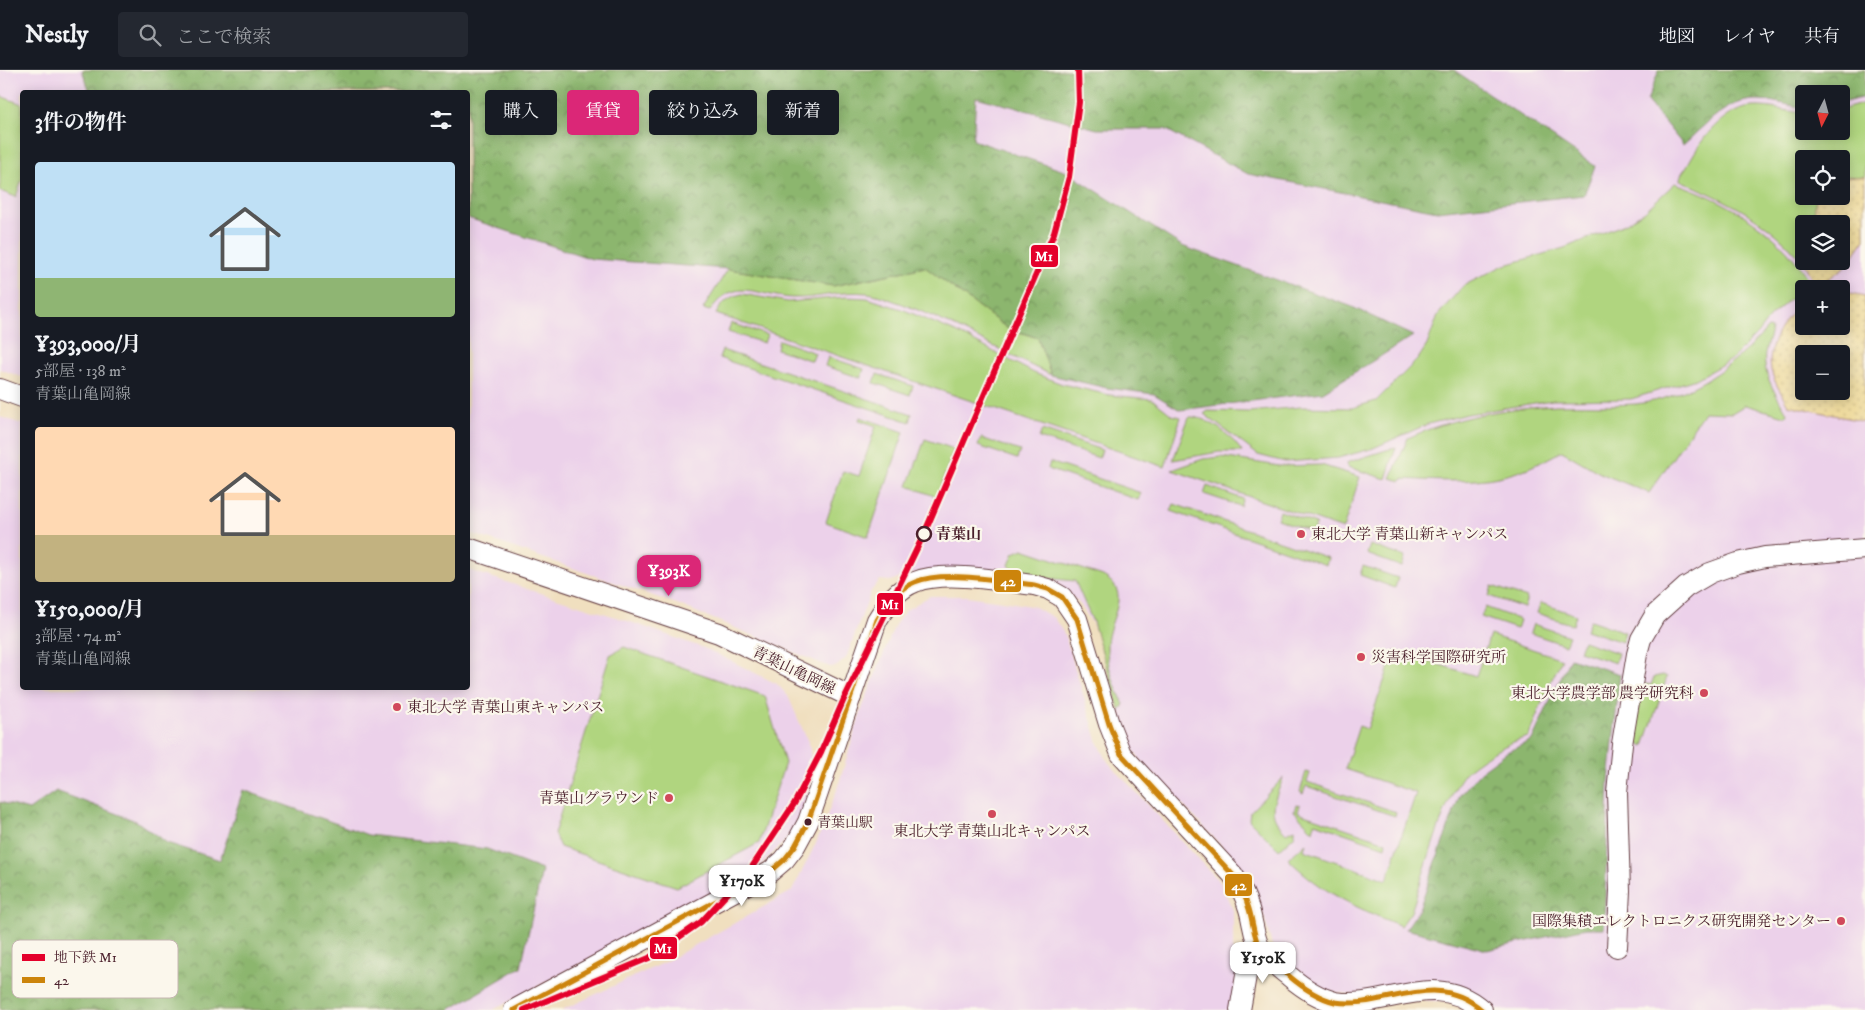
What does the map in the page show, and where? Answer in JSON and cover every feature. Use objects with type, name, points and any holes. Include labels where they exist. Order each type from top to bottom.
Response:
[{"type":"street","points":[[0,389],[20,396]]},
{"type":"street","name":"青葉山亀岡線","points":[[470,549],[719,634],[851,697],[877,620],[888,602],[902,589],[915,582],[938,577],[1034,585],[1048,589],[1062,598],[1077,619],[1109,724],[1122,754],[1233,875],[1243,891],[1249,906],[1260,949]]},
{"type":"street","points":[[1618,947],[1620,891],[1618,792],[1622,744],[1637,654],[1641,639],[1655,615],[1686,587],[1710,573],[1738,563],[1765,557],[1865,549]]},
{"type":"street","points":[[514,1010],[770,872],[784,860],[795,846],[808,822],[851,697]]},
{"type":"street","points":[[1240,1010],[1247,970],[1260,949],[1297,983],[1334,1002],[1365,1002],[1414,992],[1433,992],[1467,999],[1482,1010]]},
{"type":"shaded area","points":[[0,70],[82,70],[89,90],[20,90],[20,376],[0,369]]},
{"type":"shaded area","name":"東北大学 青葉山新キャンパス","points":[[1454,70],[1865,70],[1865,1010],[1496,1010],[1490,1005],[1355,995],[1322,990],[1288,966],[1273,948],[1263,914],[1245,874],[1230,855],[1142,762],[1129,745],[1104,655],[1092,623],[1080,604],[1068,593],[923,571],[890,581],[880,580],[871,591],[846,658],[837,666],[830,667],[677,604],[470,533],[470,219],[494,225],[728,269],[833,286],[925,267],[1038,338],[1107,388],[1154,394],[1180,410],[1323,392],[1413,336],[1350,306],[1182,246],[1067,172],[973,140],[976,96],[1097,129],[1165,129],[1248,174],[1595,167]]},
{"type":"shaded area","name":"東北大学 青葉山東キャンパス","points":[[0,417],[20,423],[20,690],[470,690],[470,571],[625,620],[709,650],[777,684],[788,696],[809,744],[812,766],[810,788],[800,818],[784,842],[757,869],[493,1010],[449,1010],[521,967],[487,849],[368,835],[244,790],[220,860],[167,843],[136,821],[29,810],[0,802]]},
{"type":"shaded area","name":"東北大学 青葉山北キャンパス","points":[[930,596],[967,596],[1009,602],[1035,607],[1054,618],[1065,635],[1097,740],[1108,762],[1220,882],[1233,910],[1233,950],[1239,974],[1231,1010],[562,1010],[665,962],[792,891],[817,841],[837,790],[861,711],[895,625],[906,610]]},
{"type":"green space","points":[[82,70],[1454,70],[1595,166],[1584,195],[1437,211],[1248,174],[1165,129],[1097,129],[976,97],[973,140],[1067,172],[1182,246],[1350,306],[1413,336],[1323,392],[1180,410],[1154,394],[1107,388],[1051,375],[1038,338],[1007,328],[925,267],[833,286],[728,269],[592,259],[470,219],[470,90],[89,90]]},
{"type":"green space","points":[[1659,70],[1865,70],[1865,97],[1850,101],[1850,85],[1795,85],[1795,106],[1753,100],[1737,104],[1720,113],[1683,145],[1647,101]]},
{"type":"green space","points":[[0,96],[20,103],[20,185],[16,197],[0,191]]},
{"type":"green space","points":[[1865,103],[1865,177],[1850,176],[1850,150],[1795,150],[1795,205],[1816,205],[1816,212],[1815,215],[1795,215],[1795,253],[1776,234],[1747,213],[1680,180],[1681,174],[1710,131],[1726,117],[1736,112],[1753,107],[1795,112],[1795,140],[1850,140],[1850,107]]},
{"type":"green space","points":[[1675,183],[1695,190],[1735,210],[1771,235],[1795,261],[1795,270],[1801,270],[1807,280],[1795,280],[1795,297],[1789,300],[1769,318],[1757,334],[1732,359],[1696,379],[1631,399],[1553,400],[1468,414],[1428,424],[1371,449],[1338,458],[1285,462],[1258,455],[1204,414],[1208,411],[1249,412],[1301,407],[1352,408],[1376,401],[1418,359],[1427,345],[1438,315],[1463,286],[1502,266],[1564,248],[1625,224],[1645,211]]},
{"type":"green space","points":[[925,267],[1007,328],[1038,338],[1051,375],[938,319],[900,303],[871,294],[857,292],[792,298],[747,290],[728,294],[719,300],[710,311],[703,309],[728,269],[833,286]]},
{"type":"green space","points":[[742,294],[788,302],[846,297],[867,298],[904,310],[958,333],[1034,373],[1062,384],[1109,395],[1152,399],[1172,415],[1181,417],[1165,467],[716,314],[726,301]]},
{"type":"green space","points":[[731,323],[767,335],[764,343],[728,332]]},
{"type":"green space","points":[[1768,328],[1771,329],[1765,353],[1766,369],[1774,391],[1787,413],[1785,416],[1745,405],[1732,413],[1704,412],[1649,493],[1600,473],[1562,451],[1528,468],[1497,477],[1465,481],[1402,479],[1401,481],[1391,478],[1408,438],[1425,431],[1461,419],[1518,408],[1556,405],[1636,404],[1655,401],[1674,395],[1709,378],[1740,355]]},
{"type":"green space","points":[[779,340],[815,353],[812,361],[777,349]]},
{"type":"green space","points":[[722,350],[912,414],[910,422],[719,358]]},
{"type":"green space","points":[[828,357],[864,369],[861,378],[825,366]]},
{"type":"green space","points":[[877,374],[913,386],[910,395],[874,383]]},
{"type":"green space","points":[[860,417],[904,432],[868,537],[826,522],[843,471],[859,476],[876,426],[859,420]]},
{"type":"green space","points":[[1189,417],[1204,420],[1219,428],[1233,440],[1242,452],[1219,452],[1173,460]]},
{"type":"green space","points":[[1042,430],[1102,450],[1099,458],[1039,438]]},
{"type":"green space","points":[[981,438],[1020,451],[1017,459],[978,446]]},
{"type":"green space","points":[[925,439],[954,449],[937,497],[908,486]]},
{"type":"green space","points":[[1396,447],[1386,479],[1348,467],[1347,463],[1349,462]]},
{"type":"green space","points":[[1221,457],[1279,466],[1321,465],[1360,477],[1343,529],[1172,470],[1203,459]]},
{"type":"green space","points":[[1050,462],[1141,493],[1138,500],[1048,469]]},
{"type":"green space","points":[[1207,486],[1243,499],[1240,506],[1204,494]]},
{"type":"green space","points":[[1174,504],[1328,558],[1326,565],[1171,511]]},
{"type":"green space","points":[[1280,511],[1316,524],[1313,532],[1277,519]]},
{"type":"green space","points":[[1370,545],[1405,557],[1402,567],[1367,554]]},
{"type":"green space","points":[[1023,549],[1103,576],[1117,590],[1117,607],[1108,635],[1107,653],[1112,676],[1124,704],[1120,711],[1093,622],[1075,581],[1015,575],[1009,565],[1014,553]]},
{"type":"green space","points":[[1363,566],[1398,578],[1395,588],[1360,575]]},
{"type":"green space","points":[[1492,586],[1527,598],[1524,608],[1489,596]]},
{"type":"green space","points":[[1541,603],[1576,615],[1573,625],[1537,613]]},
{"type":"green space","points":[[1485,607],[1520,620],[1517,629],[1481,617]]},
{"type":"green space","points":[[1590,620],[1625,632],[1622,642],[1586,630]]},
{"type":"green space","points":[[1533,624],[1569,636],[1565,645],[1530,633]]},
{"type":"green space","points":[[1490,635],[1562,659],[1528,737],[1512,742],[1489,755],[1468,770],[1460,781],[1451,796],[1443,816],[1411,912],[1401,926],[1327,891],[1288,859],[1306,843],[1304,850],[1387,880],[1416,793],[1345,769],[1359,726],[1367,729],[1395,651],[1476,676]]},
{"type":"green space","points":[[1583,641],[1618,653],[1615,663],[1579,651]]},
{"type":"green space","name":"青葉山グラウンド","points":[[624,647],[765,696],[785,763],[759,843],[677,887],[560,847],[554,834],[610,655]]},
{"type":"green space","points":[[1570,658],[1620,674],[1609,781],[1604,928],[1586,928],[1487,950],[1406,929],[1419,909],[1460,795],[1480,772],[1507,752],[1532,740]]},
{"type":"green space","points":[[1663,675],[1667,677],[1644,746],[1631,742],[1642,683],[1651,685],[1654,677]]},
{"type":"green space","points":[[1306,772],[1310,773],[1307,782],[1396,812],[1395,816],[1306,786],[1303,794],[1300,792]]},
{"type":"green space","points":[[1283,778],[1274,801],[1273,813],[1275,819],[1286,833],[1295,829],[1295,835],[1279,850],[1249,820],[1250,812]]},
{"type":"green space","points":[[243,790],[368,835],[487,849],[542,870],[521,967],[449,1010],[0,1010],[0,802],[29,810],[56,791],[136,821],[167,843],[220,860]]},
{"type":"green space","points":[[1296,804],[1300,805],[1298,812],[1386,842],[1385,847],[1315,823],[1313,831],[1294,811]]},
{"type":"sand","points":[[1850,176],[1865,177],[1865,239],[1850,261],[1850,215],[1814,215],[1815,205],[1850,205]]},
{"type":"sand","points":[[1807,270],[1840,270],[1827,280],[1813,280]]},
{"type":"sand","points":[[1850,293],[1865,296],[1865,422],[1788,405],[1776,383],[1771,370],[1770,360],[1774,341],[1795,310],[1795,335],[1850,335]]},
{"type":"metro line","name":"M1","points":[[524,1010],[649,958],[701,922],[752,867],[794,804],[821,752],[844,699],[924,534],[1054,233],[1069,177],[1079,102],[1078,70]]},
{"type":"transit line","name":"42","points":[[514,1010],[770,872],[784,860],[795,846],[808,822],[877,620],[893,598],[903,589],[915,582],[941,577],[990,579],[1034,585],[1048,589],[1062,597],[1077,619],[1109,724],[1121,754],[1233,875],[1247,902],[1258,945],[1270,961],[1310,992],[1335,1002],[1372,1001],[1428,991],[1446,992],[1464,998],[1482,1010]]},
{"type":"place","name":"青葉山","points":[[924,534]]},
{"type":"place","name":"東北大学 青葉山新キャンパス","points":[[1301,534]]},
{"type":"place","name":"災害科学国際研究所","points":[[1361,657]]},
{"type":"place","name":"東北大学農学部 農学研究科","points":[[1704,693]]},
{"type":"place","name":"東北大学 青葉山東キャンパス","points":[[397,707]]},
{"type":"place","name":"青葉山グラウンド","points":[[669,798]]},
{"type":"place","name":"東北大学 青葉山北キャンパス","points":[[992,814]]},
{"type":"place","name":"青葉山駅","points":[[808,822]]},
{"type":"place","name":"国際集積エレクトロニクス研究開発センター","points":[[1841,921]]}]
